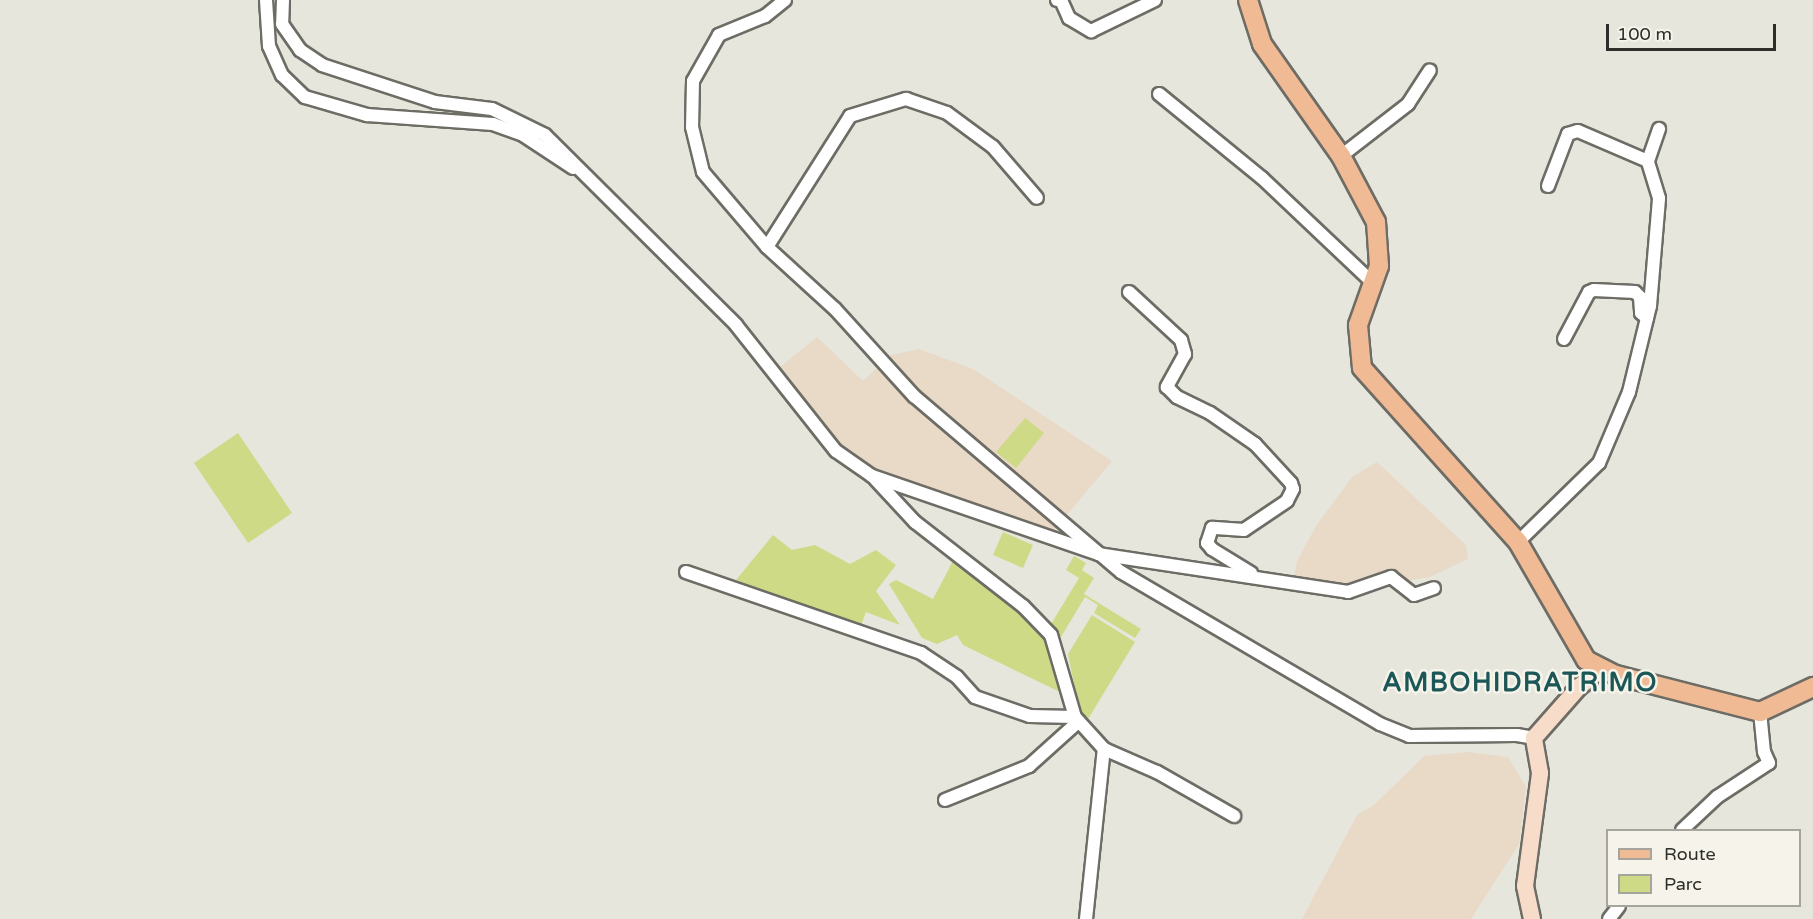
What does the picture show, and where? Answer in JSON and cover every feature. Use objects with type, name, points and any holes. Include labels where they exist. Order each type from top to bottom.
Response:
[{"type":"main road","points":[[1248,0],[1262,44],[1341,156],[1376,222],[1380,247],[1373,284],[1358,324],[1362,368],[1518,542],[1600,668],[1760,712],[1813,687]]},
{"type":"street","points":[[266,0],[269,46],[282,75],[304,97],[367,115],[494,124],[523,135],[584,174]]},
{"type":"street","points":[[283,0],[282,24],[300,50],[322,65],[435,102],[492,109],[545,135],[736,325],[836,451],[872,476],[915,522],[1023,606],[1052,635],[1077,719],[1104,749],[1157,772],[1234,816]]},
{"type":"street","points":[[785,0],[765,16],[719,35],[693,81],[692,127],[703,172],[767,247],[835,309],[914,396],[987,454],[1121,572],[1380,724],[1409,736],[1517,735],[1534,738]]},
{"type":"street","points":[[1057,0],[1061,0],[1069,18],[1091,31],[1155,0]]},
{"type":"street","points":[[1341,156],[1408,104],[1430,70]]},
{"type":"street","points":[[1159,94],[1262,178],[1373,284]]},
{"type":"street","points":[[767,247],[850,116],[906,99],[946,113],[993,147],[1037,198]]},
{"type":"street","points":[[1518,542],[1599,463],[1629,392],[1647,318],[1659,198],[1648,161],[1659,129]]},
{"type":"street","points":[[1548,186],[1568,134],[1578,131],[1648,161]]},
{"type":"street","points":[[1564,339],[1589,292],[1594,290],[1635,292],[1640,297],[1641,313],[1647,318]]},
{"type":"street","points":[[1129,292],[1181,340],[1185,354],[1167,387],[1177,397],[1210,413],[1255,444],[1291,483],[1293,489],[1287,501],[1244,530],[1217,526],[1207,543],[1212,549],[1258,577]]},
{"type":"street","points":[[872,476],[1098,554],[1348,592],[1391,577],[1414,596],[1434,588]]},
{"type":"street","points":[[686,572],[921,653],[957,677],[975,697],[1030,716],[1077,719]]},
{"type":"street","points":[[1534,738],[1579,687],[1600,668]]},
{"type":"street","points":[[1684,829],[1717,797],[1769,763],[1764,752],[1760,712]]},
{"type":"street","points":[[945,800],[1029,766],[1077,719]]},
{"type":"street","points":[[1532,919],[1525,886],[1540,773],[1534,738]]},
{"type":"street","points":[[1086,919],[1104,749]]},
{"type":"street","points":[[1609,919],[1618,907]]},
{"type":"shaded area","points":[[817,337],[863,381],[891,355],[919,349],[973,369],[1112,461],[1051,534],[886,475],[837,447],[775,371]]},
{"type":"shaded area","points":[[1377,462],[1466,545],[1468,559],[1430,577],[1365,588],[1294,577],[1297,561],[1316,526],[1352,477]]},
{"type":"shaded area","points":[[1468,752],[1508,757],[1526,787],[1519,844],[1471,919],[1302,919],[1357,815],[1374,805],[1424,756]]},
{"type":"green space","points":[[1025,418],[1044,433],[1016,468],[996,452]]},
{"type":"green space","points":[[238,433],[292,513],[248,543],[194,463]]},
{"type":"green space","points":[[1003,532],[1033,545],[1023,568],[993,555]]},
{"type":"green space","points":[[773,535],[792,550],[815,545],[850,564],[876,550],[896,565],[876,591],[900,625],[866,612],[860,628],[736,580]]},
{"type":"green space","points":[[1074,556],[1086,563],[1082,570],[1094,578],[1084,594],[1141,629],[1135,638],[1094,613],[1098,605],[1085,597],[1061,637],[1048,629],[1079,578],[1066,570]]},
{"type":"green space","points":[[954,559],[1015,604],[1043,637],[1058,663],[1062,693],[963,645],[957,635],[937,644],[922,638],[889,584],[896,580],[933,599]]},
{"type":"green space","points":[[1092,615],[1135,642],[1088,719],[1079,709],[1068,654]]},
{"type":"district","name":"AMBOHIDRATRIMO","points":[[1520,683]]}]
